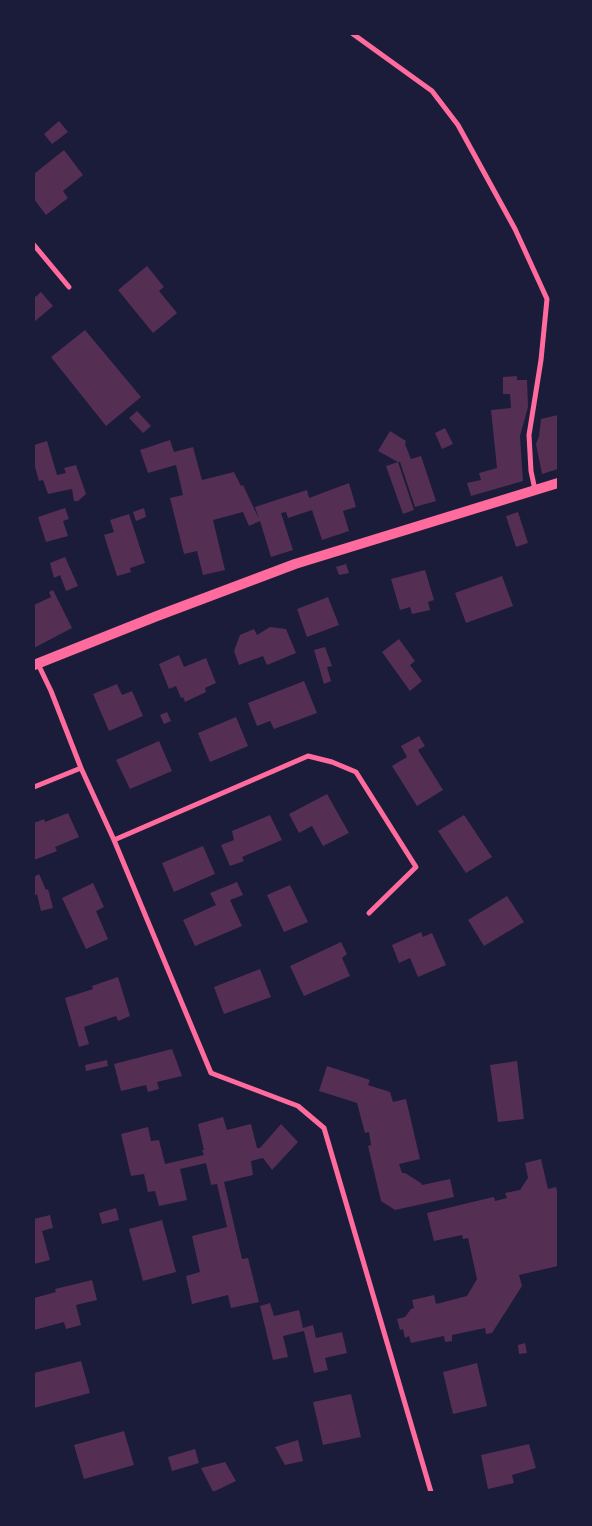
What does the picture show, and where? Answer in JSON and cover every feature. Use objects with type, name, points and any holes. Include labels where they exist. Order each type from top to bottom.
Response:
[{"type":"main road","points":[[36,665],[156,616],[295,564],[558,483]]},
{"type":"street","points":[[353,34],[432,91],[458,125],[515,230],[547,299],[541,360],[529,435],[531,470],[536,490]]},
{"type":"street","points":[[34,245],[68,287]]},
{"type":"street","points":[[36,665],[51,691],[81,768],[114,840],[211,1074],[298,1106],[324,1128],[431,1492]]},
{"type":"street","points":[[114,840],[308,756],[332,762],[356,772],[416,867],[369,914]]},
{"type":"street","points":[[34,787],[81,768]]},
{"type":"building","points":[[59,121],[68,132],[52,144],[44,134]]},
{"type":"building","points":[[64,150],[83,175],[63,191],[68,198],[46,215],[34,199],[34,174]]},
{"type":"building","points":[[147,266],[164,287],[159,291],[177,313],[153,333],[118,290]]},
{"type":"building","points":[[41,292],[53,306],[34,322],[34,298]]},
{"type":"building","points":[[85,330],[141,397],[106,426],[51,357]]},
{"type":"building","points":[[517,376],[517,380],[527,380],[528,407],[520,436],[523,481],[471,496],[467,483],[481,480],[479,473],[497,468],[491,410],[511,408],[510,394],[503,394],[503,377]]},
{"type":"building","points":[[137,411],[151,426],[143,433],[129,418]]},
{"type":"building","points":[[558,415],[558,469],[542,474],[536,444],[541,419]]},
{"type":"building","points":[[445,428],[453,444],[442,449],[435,433]]},
{"type":"building","points":[[390,431],[406,441],[405,444],[411,459],[421,456],[436,501],[415,507],[400,462],[378,451]]},
{"type":"building","points":[[170,440],[174,452],[193,447],[202,480],[234,472],[241,486],[243,485],[259,519],[255,507],[307,490],[309,498],[349,483],[356,507],[343,511],[349,531],[322,540],[312,510],[288,518],[286,512],[281,513],[293,550],[271,557],[260,521],[249,526],[243,512],[213,520],[225,570],[203,575],[197,551],[184,554],[170,498],[183,495],[176,465],[148,473],[140,450]]},
{"type":"building","points":[[47,441],[57,475],[66,473],[64,468],[76,465],[86,494],[78,501],[74,501],[72,489],[48,494],[43,480],[39,481],[34,463],[34,445]]},
{"type":"building","points":[[398,462],[414,510],[403,514],[386,466]]},
{"type":"building","points":[[65,508],[69,519],[63,521],[68,536],[46,542],[38,517]]},
{"type":"building","points":[[144,508],[146,517],[136,521],[133,512]]},
{"type":"building","points":[[518,512],[528,543],[516,547],[506,516]]},
{"type":"building","points":[[129,514],[145,563],[130,568],[131,572],[117,576],[104,535],[114,532],[110,520]]},
{"type":"building","points":[[65,557],[78,586],[66,591],[60,575],[54,578],[50,563]]},
{"type":"building","points":[[346,564],[349,573],[339,575],[336,567]]},
{"type":"building","points":[[425,570],[434,600],[428,602],[430,610],[412,614],[410,607],[400,610],[391,579]]},
{"type":"building","points":[[502,576],[513,606],[466,623],[455,593]]},
{"type":"building","points":[[53,590],[72,628],[34,648],[34,605],[51,597],[49,592]]},
{"type":"building","points":[[328,597],[339,625],[307,637],[297,609]]},
{"type":"building","points":[[270,627],[286,629],[296,653],[267,665],[263,656],[239,665],[234,651],[240,635],[254,629],[257,635]]},
{"type":"building","points":[[399,639],[415,661],[410,665],[422,681],[410,691],[382,652]]},
{"type":"building","points":[[325,647],[332,666],[327,667],[331,681],[324,684],[314,650]]},
{"type":"building","points":[[179,655],[184,667],[206,658],[216,683],[205,688],[206,692],[185,702],[183,697],[181,698],[176,686],[169,689],[159,664]]},
{"type":"building","points":[[304,681],[317,713],[274,729],[270,721],[257,726],[248,703]]},
{"type":"building","points":[[117,684],[122,695],[132,691],[143,716],[109,731],[93,694]]},
{"type":"building","points":[[167,712],[171,721],[164,724],[160,715]]},
{"type":"building","points":[[236,717],[248,746],[210,762],[198,733]]},
{"type":"building","points":[[419,736],[425,746],[418,750],[443,790],[417,806],[392,766],[407,757],[401,746]]},
{"type":"building","points":[[159,741],[172,771],[130,789],[116,760]]},
{"type":"building","points":[[327,794],[349,833],[323,846],[312,826],[299,833],[289,814]]},
{"type":"building","points":[[68,813],[79,837],[55,847],[57,851],[34,860],[34,823],[44,819],[45,822]]},
{"type":"building","points":[[270,815],[282,840],[242,857],[244,861],[230,866],[221,845],[234,840],[232,831]]},
{"type":"building","points":[[464,815],[492,857],[466,873],[438,831]]},
{"type":"building","points":[[203,846],[215,874],[174,892],[162,863]]},
{"type":"building","points":[[39,874],[46,890],[48,889],[53,908],[41,911],[37,894],[34,896],[34,877]]},
{"type":"building","points":[[237,882],[243,895],[230,900],[242,926],[195,946],[183,920],[216,905],[210,893]]},
{"type":"building","points":[[93,883],[104,907],[96,911],[108,939],[86,949],[62,898]]},
{"type":"building","points":[[290,885],[308,922],[284,932],[267,895]]},
{"type":"building","points":[[507,896],[524,922],[484,946],[468,920]]},
{"type":"building","points":[[421,932],[423,937],[432,933],[446,965],[418,977],[410,958],[399,963],[392,945]]},
{"type":"building","points":[[341,942],[347,954],[342,958],[350,976],[304,996],[290,966]]},
{"type":"building","points":[[260,969],[271,997],[224,1014],[214,987]]},
{"type":"building","points":[[118,977],[130,1016],[118,1021],[116,1016],[84,1027],[89,1044],[79,1047],[65,998],[93,989],[92,986]]},
{"type":"building","points":[[172,1049],[182,1076],[157,1082],[159,1089],[148,1092],[146,1085],[121,1091],[114,1064]]},
{"type":"building","points":[[107,1060],[108,1066],[86,1071],[85,1065]]},
{"type":"building","points":[[517,1061],[524,1119],[498,1122],[490,1065]]},
{"type":"building","points":[[327,1066],[370,1080],[368,1085],[390,1092],[393,1102],[406,1099],[420,1159],[399,1164],[402,1173],[405,1173],[422,1185],[450,1179],[454,1197],[395,1210],[381,1201],[368,1146],[371,1145],[369,1132],[365,1133],[357,1103],[319,1091]]},
{"type":"building","points":[[223,1117],[227,1130],[251,1124],[257,1148],[260,1148],[281,1124],[298,1142],[272,1170],[263,1158],[251,1161],[253,1175],[224,1182],[242,1259],[248,1258],[259,1302],[231,1308],[228,1295],[192,1304],[186,1276],[200,1272],[192,1236],[227,1227],[217,1184],[211,1185],[206,1163],[180,1169],[187,1200],[159,1206],[155,1191],[148,1192],[144,1174],[131,1176],[121,1134],[148,1127],[151,1141],[159,1140],[165,1164],[204,1155],[198,1124]]},
{"type":"building","points":[[541,1159],[548,1189],[556,1187],[558,1195],[558,1266],[519,1275],[522,1286],[492,1333],[486,1334],[485,1328],[452,1335],[452,1341],[445,1342],[444,1336],[411,1343],[409,1336],[405,1338],[403,1329],[400,1330],[397,1319],[405,1317],[414,1308],[412,1300],[434,1295],[436,1304],[467,1296],[477,1279],[468,1238],[463,1239],[462,1235],[434,1241],[427,1213],[494,1197],[495,1201],[507,1198],[505,1193],[520,1190],[528,1178],[525,1163]]},
{"type":"building","points":[[116,1208],[119,1220],[102,1224],[99,1213]]},
{"type":"building","points":[[50,1215],[53,1228],[42,1231],[50,1260],[34,1264],[34,1219]]},
{"type":"building","points":[[162,1220],[176,1272],[143,1281],[129,1229]]},
{"type":"building","points":[[92,1280],[97,1300],[76,1305],[81,1325],[66,1329],[64,1322],[34,1330],[34,1298],[56,1292],[55,1289]]},
{"type":"building","points":[[270,1303],[274,1316],[299,1310],[303,1328],[313,1325],[316,1338],[342,1332],[347,1353],[325,1358],[328,1370],[314,1373],[304,1331],[283,1336],[288,1357],[273,1360],[260,1306]]},
{"type":"building","points":[[525,1343],[527,1353],[519,1354],[518,1345]]},
{"type":"building","points":[[81,1361],[90,1393],[34,1408],[34,1373]]},
{"type":"building","points":[[477,1363],[487,1406],[453,1414],[443,1372]]},
{"type":"building","points":[[351,1394],[361,1437],[323,1445],[313,1402]]},
{"type":"building","points":[[124,1431],[134,1465],[84,1479],[74,1445]]},
{"type":"building","points":[[298,1440],[303,1461],[285,1465],[275,1447]]},
{"type":"building","points":[[529,1444],[536,1468],[512,1475],[514,1483],[488,1489],[481,1455]]},
{"type":"building","points":[[195,1449],[199,1463],[172,1471],[168,1457]]},
{"type":"building","points":[[225,1462],[236,1481],[213,1492],[201,1468]]}]
